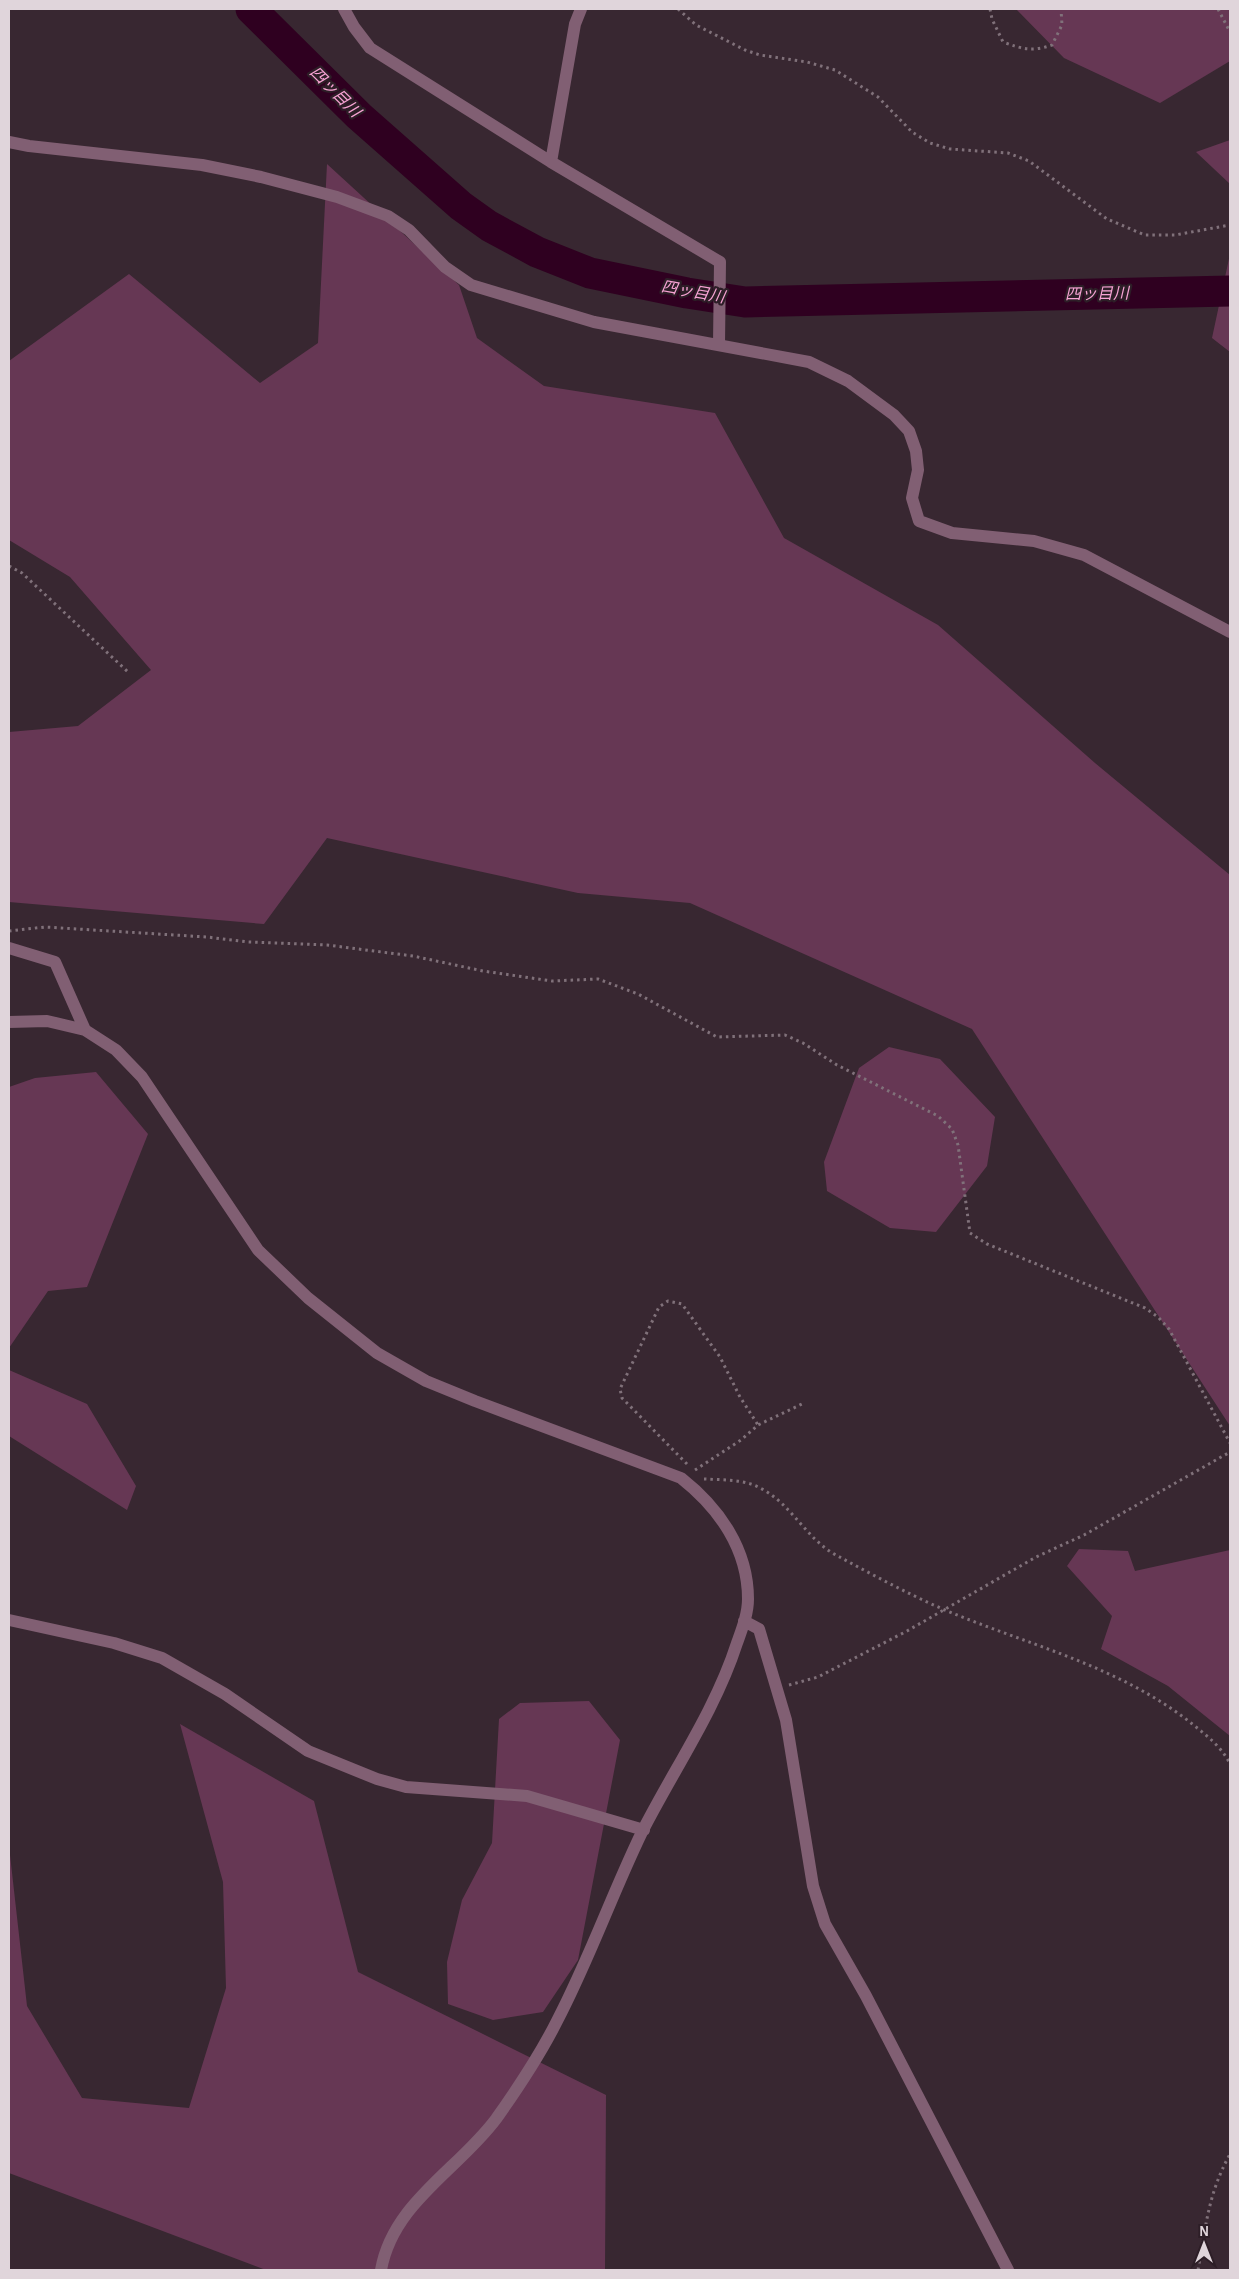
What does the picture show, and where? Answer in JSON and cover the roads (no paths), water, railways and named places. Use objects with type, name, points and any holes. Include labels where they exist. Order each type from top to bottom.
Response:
[{"type":"street","points":[[344,9],[354,27],[370,48],[551,162],[720,262],[719,344]]},
{"type":"street","points":[[551,162],[575,24],[581,9]]},
{"type":"street","points":[[9,142],[29,146],[202,165],[261,177],[337,197],[388,216],[408,230],[445,267],[471,285],[594,322],[809,362],[848,382],[894,415],[909,431],[916,451],[918,470],[912,498],[919,521],[952,533],[1034,541],[1061,547],[1084,555],[1230,632]]},
{"type":"street","points":[[9,948],[55,962],[85,1030]]},
{"type":"street","points":[[9,1022],[48,1021],[85,1030],[116,1050],[142,1078],[258,1250],[340,1326],[377,1353],[426,1381],[681,1478],[696,1490],[717,1512],[734,1538],[744,1569],[748,1599],[744,1621],[731,1661],[709,1713],[644,1830],[557,2021],[494,2121],[402,2218],[384,2254],[381,2270]]},
{"type":"street","points":[[9,1620],[114,1643],[162,1658],[225,1694],[308,1751],[377,1778],[406,1787],[527,1796],[644,1830]]},
{"type":"street","points":[[744,1621],[759,1629],[786,1720],[813,1886],[825,1924],[866,1996],[1008,2270]]},
{"type":"waterway","name":"四ッ目川","points":[[251,9],[359,116],[461,206],[489,226],[537,252],[590,273],[687,293],[745,302],[1230,291]]}]
